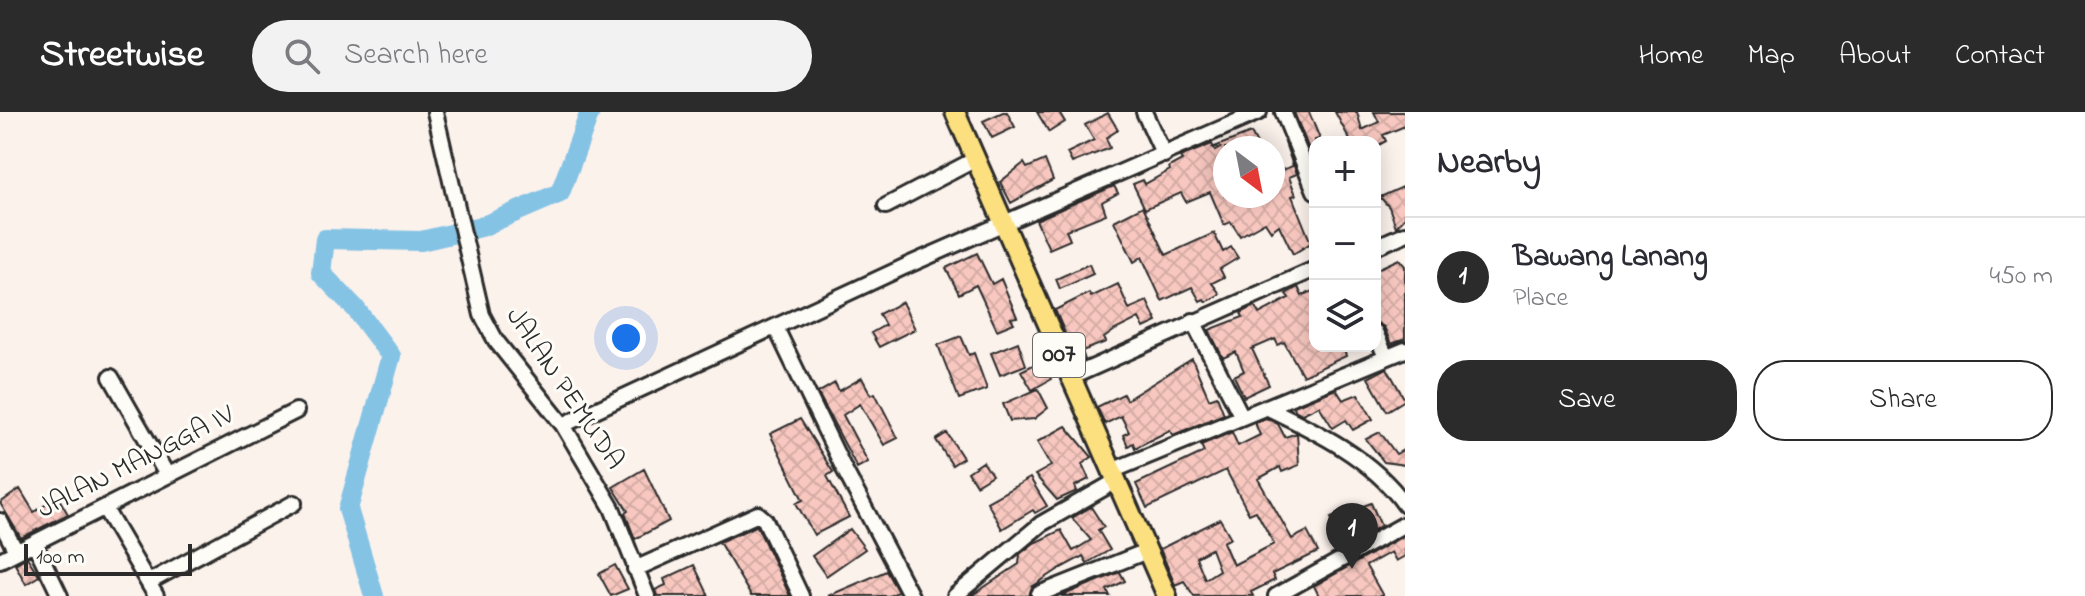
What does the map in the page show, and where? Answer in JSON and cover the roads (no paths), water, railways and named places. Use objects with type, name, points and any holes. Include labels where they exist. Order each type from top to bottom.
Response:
[{"type":"main road","name":"007","points":[[955,112],[1167,596]]},
{"type":"street","name":"JALAN PEMUDA","points":[[435,112],[482,315],[496,341],[563,425],[612,508],[647,596]]},
{"type":"street","points":[[1144,112],[1164,155]]},
{"type":"street","points":[[563,425],[1004,223],[1259,112]]},
{"type":"street","points":[[1283,112],[1309,176]]},
{"type":"street","points":[[886,206],[976,159]]},
{"type":"street","points":[[1381,244],[1405,234]]},
{"type":"street","points":[[1069,378],[1309,272]]},
{"type":"street","points":[[1193,321],[1242,417]]},
{"type":"street","points":[[776,328],[843,467],[911,596]]},
{"type":"street","points":[[1381,346],[1386,357]]},
{"type":"street","points":[[955,596],[1041,524],[1116,475],[1242,417],[1405,350]]},
{"type":"street","points":[[111,377],[167,475]]},
{"type":"street","points":[[1266,407],[1321,434],[1400,486],[1405,505]]},
{"type":"street","name":"JALAN MANGGA IV","points":[[0,560],[296,411]]},
{"type":"street","points":[[149,582],[294,503]]},
{"type":"street","points":[[105,509],[156,596]]},
{"type":"street","points":[[635,569],[758,514],[776,540],[801,596]]},
{"type":"street","points":[[0,521],[16,551]]},
{"type":"street","points":[[1276,596],[1405,524]]},
{"type":"street","points":[[35,544],[60,596]]},
{"type":"street","points":[[1039,594],[1147,551]]},
{"type":"waterway","points":[[374,596],[348,509],[391,356],[355,308],[321,273],[325,239],[421,241],[481,227],[560,193],[590,112]]},
{"type":"place","name":"Bawang Lanang","points":[[1352,569]]}]
